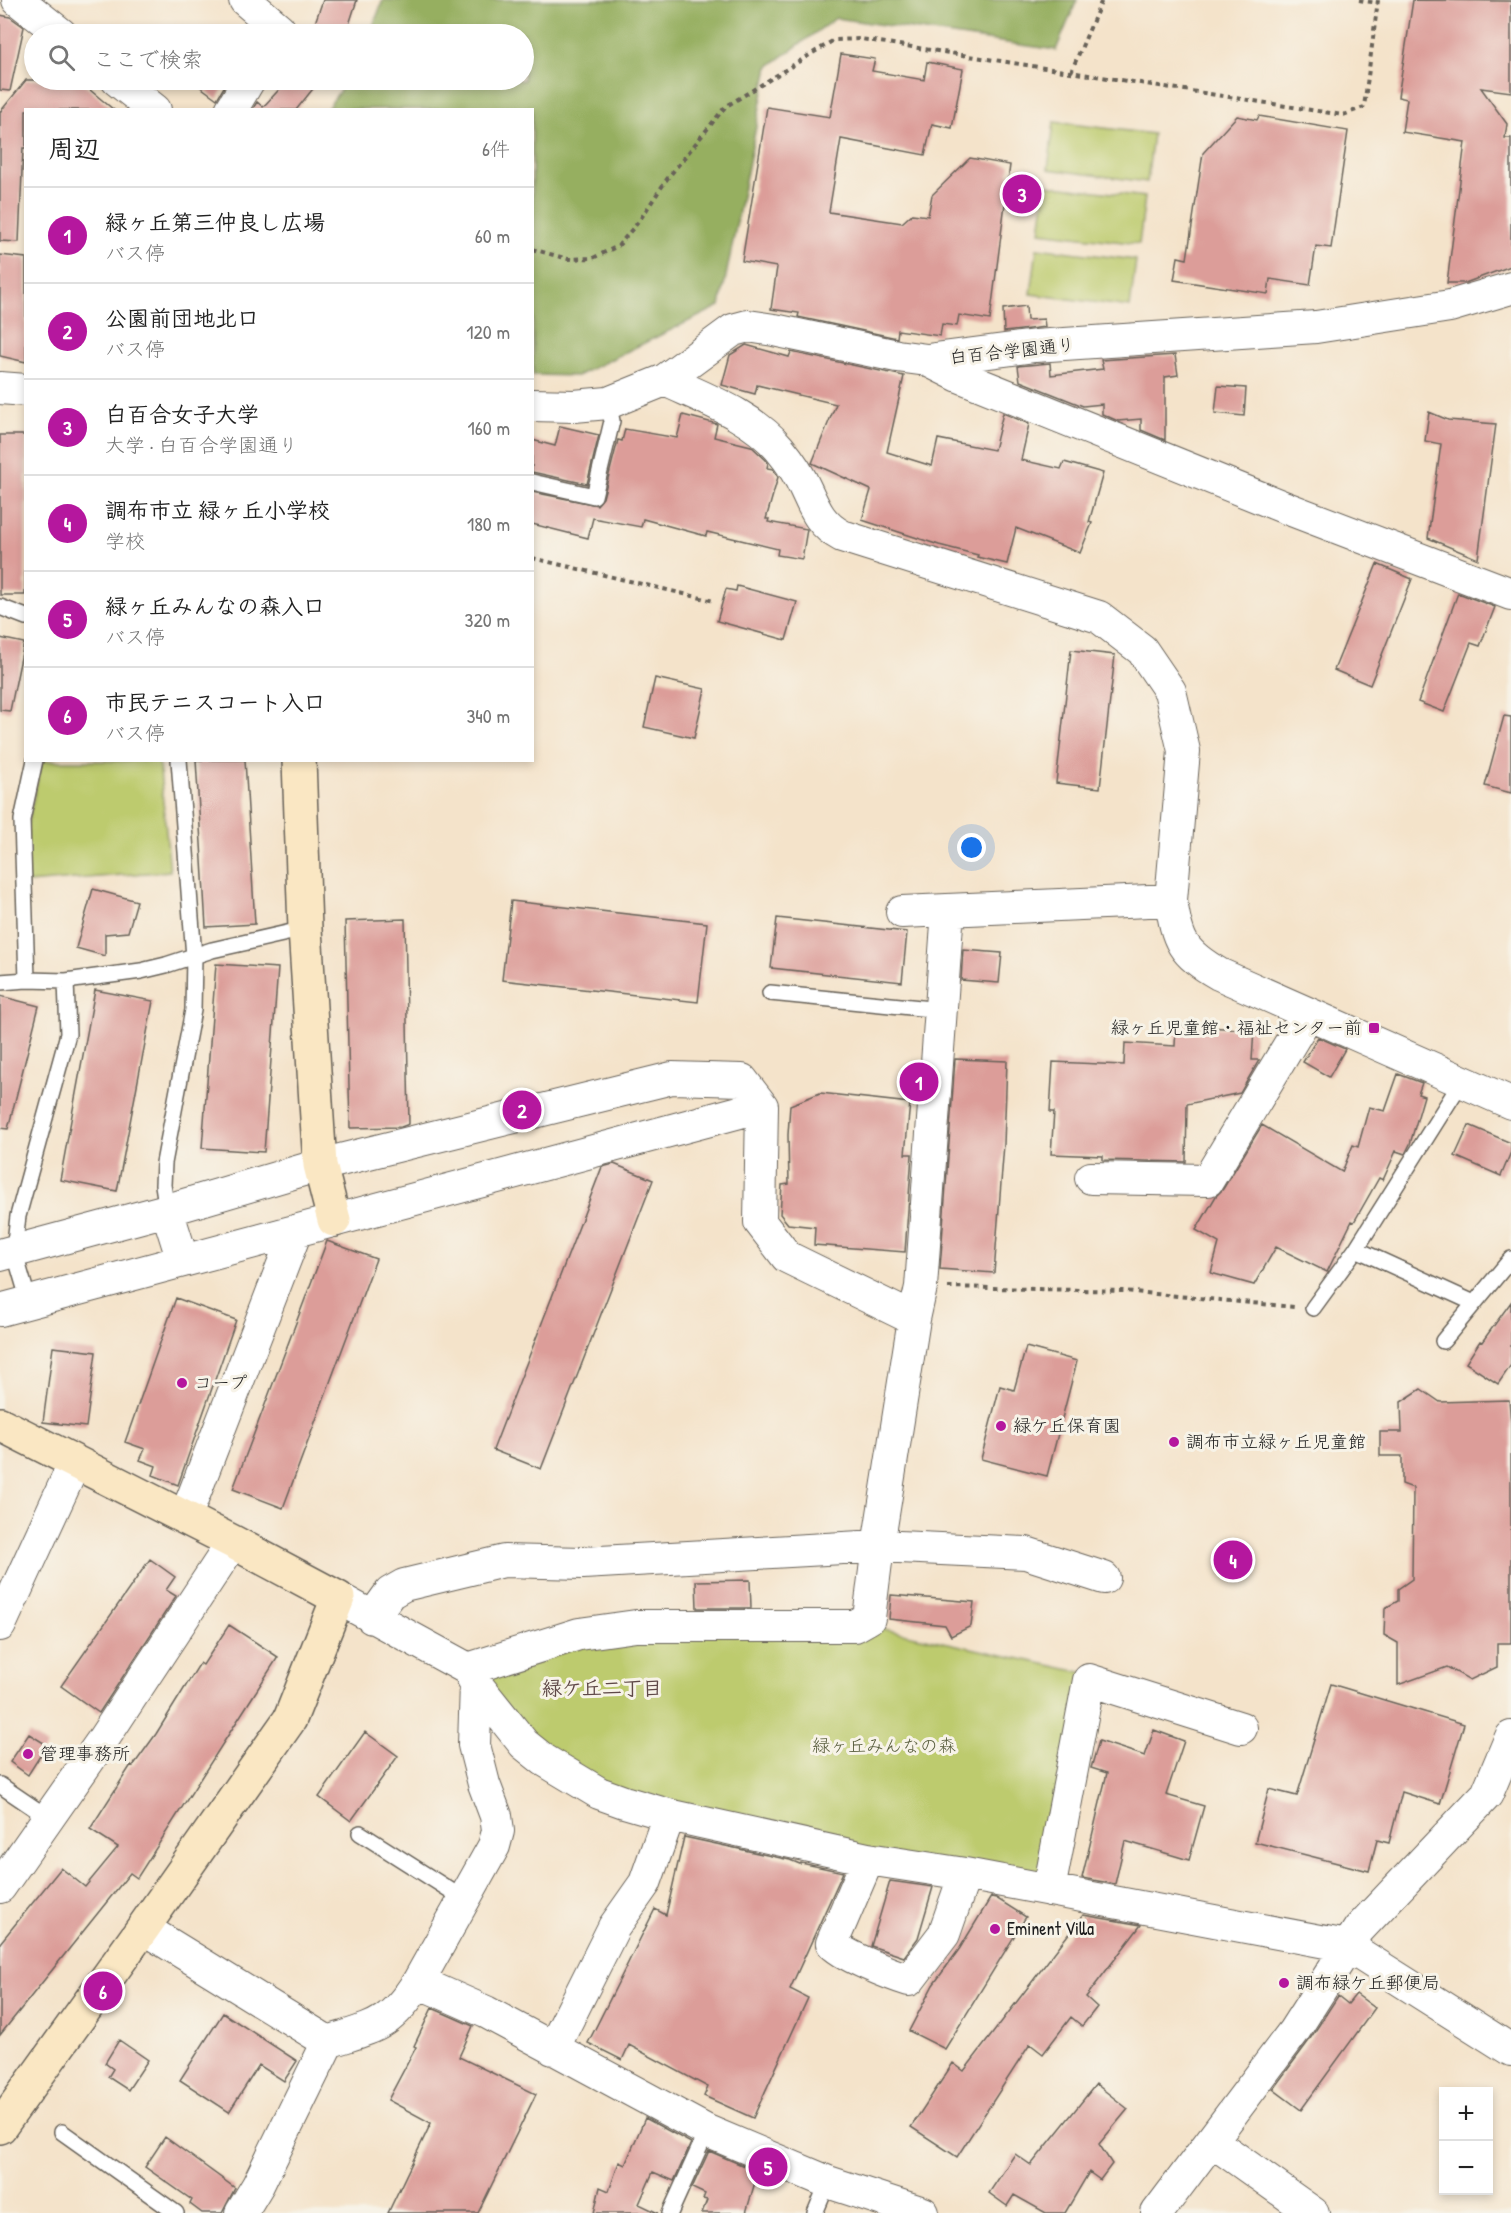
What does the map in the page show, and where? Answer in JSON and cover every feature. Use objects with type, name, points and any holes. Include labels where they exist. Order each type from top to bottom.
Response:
[{"type":"street","points":[[18,0],[48,24]]},
{"type":"street","points":[[245,0],[273,24]]},
{"type":"street","points":[[130,90],[152,108]]},
{"type":"street","points":[[232,108],[243,90]]},
{"type":"street","name":"白百合学園通り","points":[[534,405],[574,406],[608,403],[665,380],[733,330],[748,326],[927,360],[1035,346],[1316,327],[1450,306],[1511,288]]},
{"type":"street","points":[[927,360],[959,376],[1281,506],[1511,594]]},
{"type":"street","points":[[665,380],[734,414],[763,432],[786,458],[806,489],[813,509],[823,523],[833,531],[1099,617],[1142,650],[1170,691],[1184,751],[1171,900],[1175,924],[1182,944],[1198,962],[1219,974],[1511,1103]]},
{"type":"street","points":[[0,388],[24,390]]},
{"type":"street","points":[[299,762],[305,929],[320,1165],[334,1220]]},
{"type":"street","points":[[902,912],[1171,900]]},
{"type":"street","points":[[472,1676],[579,1634],[636,1626],[855,1626],[869,1618],[878,1546],[921,1287],[948,910]]},
{"type":"street","points":[[1091,1178],[1208,1179],[1308,1014]]},
{"type":"street","points":[[7,1253],[167,1210],[320,1165],[672,1078],[742,1080],[762,1106],[760,1222],[787,1257],[914,1319]]},
{"type":"street","points":[[15,1306],[762,1106]]},
{"type":"street","points":[[167,1210],[183,1261]]},
{"type":"street","points":[[185,1518],[296,1231]]},
{"type":"street","points":[[0,1424],[338,1598],[472,1676],[511,1730],[524,1744],[544,1760],[599,1793],[669,1815],[868,1859],[966,1874],[1347,1946],[1511,2050]]},
{"type":"street","points":[[0,1625],[75,1462]]},
{"type":"street","points":[[0,1887],[50,1818],[233,1542]]},
{"type":"street","points":[[372,1618],[390,1593],[404,1586],[504,1562],[583,1563],[878,1546],[1026,1553],[1104,1578]]},
{"type":"street","points":[[0,2127],[290,1719],[338,1598]]},
{"type":"street","points":[[241,2213],[258,2185],[328,2042],[378,2026],[393,2015],[418,1982],[494,1846],[498,1832],[496,1816],[484,1784],[474,1745],[472,1676]]},
{"type":"street","points":[[1049,1890],[1089,1680],[1240,1728]]},
{"type":"street","points":[[1157,2213],[1213,2142],[1294,2031],[1347,1946],[1380,1905],[1488,1794],[1511,1737]]},
{"type":"street","points":[[553,2049],[614,1927],[645,1883],[669,1815]]},
{"type":"street","points":[[868,1859],[832,1943],[852,1956],[909,1980],[944,1934],[966,1874]]},
{"type":"street","points":[[143,1928],[328,2042]]},
{"type":"street","points":[[418,1982],[486,2012],[707,2131],[828,2182],[923,2213]]},
{"type":"street","points":[[1213,2142],[1313,2213]]},
{"type":"lane","points":[[534,482],[594,496],[612,421],[608,403]]},
{"type":"lane","points":[[0,607],[24,616]]},
{"type":"lane","points":[[27,980],[22,820],[35,762]]},
{"type":"lane","points":[[167,1210],[163,1185],[164,1163],[193,1010],[194,957],[179,762]]},
{"type":"lane","points":[[0,982],[66,981],[141,971],[212,950],[305,929]]},
{"type":"lane","points":[[15,1306],[7,1253],[68,1034],[66,981]]},
{"type":"lane","points":[[770,993],[941,1010]]},
{"type":"lane","points":[[1313,1308],[1356,1249],[1462,1081]]},
{"type":"lane","points":[[1356,1249],[1474,1303]]},
{"type":"lane","points":[[1443,1341],[1511,1258]]},
{"type":"lane","points":[[0,1785],[50,1818]]},
{"type":"lane","points":[[360,1833],[464,1899]]},
{"type":"lane","points":[[670,2213],[707,2131]]},
{"type":"lane","points":[[62,2132],[176,2213]]},
{"type":"lane","points":[[815,2213],[828,2182]]},
{"type":"path","points":[[1071,72],[1102,0]]},
{"type":"path","points":[[534,250],[568,259],[593,258],[618,246],[639,221],[667,179],[725,107],[834,40],[861,39],[1343,115],[1364,108],[1378,1],[1359,0]]},
{"type":"path","points":[[534,558],[714,601]]},
{"type":"path","points":[[921,1287],[1124,1292],[1313,1308]]},
{"type":"green space","points":[[383,0],[1077,0],[1056,50],[836,18],[768,67],[720,306],[577,376],[534,375],[534,108],[328,108],[340,90],[534,90],[534,24],[374,24]]},
{"type":"green space","points":[[1054,122],[1153,134],[1147,182],[1048,169]]},
{"type":"green space","points":[[1046,185],[1145,197],[1139,244],[1040,232]]},
{"type":"green space","points":[[1037,248],[1136,260],[1130,307],[1031,294]]},
{"type":"green space","points":[[42,762],[159,762],[170,871],[28,883],[23,843]]},
{"type":"green space","name":"緑ヶ丘みんなの森","points":[[861,1624],[1085,1673],[1049,1890],[599,1793],[476,1684],[579,1634]]},
{"type":"building","points":[[323,0],[357,0],[349,24],[315,24]]},
{"type":"building","points":[[1413,0],[1511,1],[1511,92],[1481,88],[1507,124],[1505,138],[1511,138],[1511,266],[1465,283],[1447,283],[1465,142],[1402,132],[1407,99],[1398,97]]},
{"type":"building","points":[[0,15],[10,17],[24,27],[10,91],[0,90]]},
{"type":"building","points":[[841,54],[875,59],[872,71],[924,80],[927,62],[963,69],[952,128],[932,124],[925,155],[841,139],[829,212],[902,223],[912,214],[928,216],[932,195],[970,158],[1010,165],[990,320],[959,315],[957,326],[942,324],[940,336],[898,330],[897,338],[798,317],[799,313],[771,309],[777,267],[742,261],[767,107],[830,117]]},
{"type":"building","points":[[24,82],[24,90],[90,90],[112,108],[24,108],[19,242],[0,241],[0,112]]},
{"type":"building","points":[[205,90],[222,90],[217,99]]},
{"type":"building","points":[[279,90],[312,90],[298,108],[253,108],[257,102],[263,107]]},
{"type":"building","points":[[1237,116],[1257,120],[1259,116],[1348,131],[1331,248],[1316,246],[1310,285],[1270,279],[1268,294],[1174,280],[1178,257],[1187,259],[1203,153]]},
{"type":"building","points":[[0,255],[24,258],[24,362],[0,356]]},
{"type":"building","points":[[1026,306],[1027,320],[1044,319],[1045,327],[1004,332],[1003,309]]},
{"type":"building","points":[[746,345],[789,357],[791,352],[904,376],[887,452],[932,466],[938,439],[994,450],[1003,413],[1029,424],[1021,460],[1061,469],[1064,462],[1103,473],[1089,522],[1092,523],[1080,553],[1016,528],[1007,564],[977,557],[978,555],[862,520],[871,490],[812,463],[836,404],[757,385],[755,394],[722,385],[730,355]]},
{"type":"building","points":[[1175,355],[1178,375],[1165,377],[1165,440],[1141,430],[1141,419],[1118,421],[1102,414],[1102,404],[1083,406],[1020,381],[1018,366],[1050,363],[1051,375],[1103,369],[1101,360]]},
{"type":"building","points":[[1218,386],[1246,388],[1244,416],[1215,413]]},
{"type":"building","points":[[1429,412],[1448,420],[1496,424],[1478,559],[1428,538],[1441,444],[1425,441]]},
{"type":"building","points":[[683,415],[717,424],[714,437],[751,446],[766,460],[767,468],[773,469],[778,477],[766,519],[769,519],[768,522],[807,529],[802,559],[777,555],[778,549],[707,532],[706,536],[643,519],[641,527],[593,518],[588,538],[534,524],[534,492],[597,505],[603,498],[618,440],[622,441],[625,429],[677,438]]},
{"type":"building","points":[[560,426],[599,435],[587,484],[534,472],[534,441],[555,446]]},
{"type":"building","points":[[0,435],[24,435],[24,595],[0,595]]},
{"type":"building","points":[[1377,564],[1412,579],[1370,685],[1334,670]]},
{"type":"building","points":[[737,586],[797,602],[786,640],[717,621],[726,589],[736,591]]},
{"type":"building","points":[[1458,593],[1495,607],[1480,646],[1471,643],[1444,712],[1418,702]]},
{"type":"building","points":[[0,638],[24,643],[10,711],[0,710]]},
{"type":"building","points":[[1071,650],[1115,655],[1100,788],[1056,783]]},
{"type":"building","points":[[655,678],[705,689],[694,738],[644,727]]},
{"type":"building","points":[[1504,716],[1511,717],[1511,793],[1485,786]]},
{"type":"building","points":[[196,762],[245,762],[255,924],[206,927]]},
{"type":"building","points":[[93,889],[137,901],[128,932],[105,934],[105,956],[76,948]]},
{"type":"building","points":[[511,901],[707,923],[698,1002],[502,980]]},
{"type":"building","points":[[777,918],[907,932],[902,982],[771,968]]},
{"type":"building","points":[[405,919],[409,1124],[401,1127],[350,1128],[345,921]]},
{"type":"building","points":[[963,950],[1002,953],[999,983],[961,980]]},
{"type":"building","points":[[216,964],[278,968],[264,1152],[202,1148]]},
{"type":"building","points":[[95,990],[153,1001],[117,1191],[60,1180]]},
{"type":"building","points":[[0,996],[39,1006],[8,1129],[0,1128]]},
{"type":"building","points":[[1176,1025],[1254,1030],[1252,1060],[1259,1060],[1240,1093],[1187,1104],[1186,1162],[1103,1160],[1103,1156],[1051,1154],[1054,1112],[1050,1112],[1053,1062],[1124,1065],[1125,1043],[1175,1046]]},
{"type":"building","points":[[1318,1037],[1345,1049],[1329,1077],[1303,1062]]},
{"type":"building","points":[[955,1059],[1007,1061],[1004,1144],[994,1273],[940,1269]]},
{"type":"building","points":[[1398,1074],[1422,1083],[1418,1094],[1424,1096],[1410,1144],[1405,1154],[1396,1151],[1383,1180],[1379,1178],[1354,1222],[1352,1221],[1327,1272],[1276,1247],[1254,1285],[1211,1273],[1219,1243],[1196,1230],[1262,1125],[1342,1172],[1353,1145],[1358,1147],[1369,1107],[1385,1111]]},
{"type":"building","points":[[820,1093],[910,1103],[905,1154],[912,1154],[905,1252],[814,1245],[815,1227],[788,1224],[780,1214],[782,1185],[789,1184],[790,1105]]},
{"type":"building","points":[[1469,1125],[1511,1143],[1511,1152],[1501,1176],[1455,1156]]},
{"type":"building","points":[[614,1164],[653,1180],[541,1469],[493,1450],[602,1167]]},
{"type":"building","points":[[327,1241],[376,1259],[283,1508],[233,1489]]},
{"type":"building","points":[[176,1298],[236,1320],[178,1485],[153,1475],[156,1466],[140,1460],[145,1449],[125,1442]]},
{"type":"building","points":[[1511,1302],[1511,1365],[1498,1384],[1466,1363]]},
{"type":"building","points":[[53,1347],[96,1352],[86,1427],[43,1422]]},
{"type":"building","points":[[1026,1347],[1077,1361],[1047,1476],[981,1459],[1000,1386],[1014,1390]]},
{"type":"building","points":[[1421,1389],[1440,1402],[1509,1400],[1511,1423],[1511,1643],[1497,1643],[1497,1667],[1470,1680],[1447,1667],[1398,1685],[1398,1643],[1384,1635],[1385,1608],[1398,1601],[1398,1589],[1412,1579],[1413,1488],[1402,1484],[1402,1456],[1380,1456],[1380,1432],[1402,1432],[1401,1402]]},
{"type":"building","points":[[150,1559],[175,1577],[166,1590],[176,1596],[99,1713],[61,1686]]},
{"type":"building","points":[[750,1580],[751,1608],[697,1608],[696,1581]]},
{"type":"building","points":[[891,1595],[974,1602],[971,1626],[951,1636],[945,1625],[889,1619]]},
{"type":"building","points":[[229,1625],[278,1657],[137,1878],[130,1873],[0,2035],[0,1943],[61,1868],[85,1887],[118,1847],[90,1829],[131,1765],[133,1766],[156,1734],[200,1663],[203,1665]]},
{"type":"building","points":[[1331,1684],[1464,1724],[1440,1804],[1402,1792],[1389,1843],[1377,1840],[1369,1871],[1255,1842],[1269,1789],[1297,1796]]},
{"type":"building","points":[[1154,1730],[1184,1741],[1166,1795],[1204,1806],[1189,1860],[1125,1841],[1115,1884],[1082,1878],[1107,1773],[1091,1768],[1099,1741],[1145,1756]]},
{"type":"building","points":[[365,1732],[398,1756],[351,1821],[319,1797]]},
{"type":"building","name":"管理事務所","points":[[29,1734],[47,1745],[28,1775],[10,1762]]},
{"type":"building","points":[[684,1837],[843,1872],[790,1989],[808,1998],[753,2118],[704,2096],[708,2087],[629,2045],[622,2060],[588,2043],[655,1909],[666,1915]]},
{"type":"building","points":[[890,1881],[933,1887],[918,1938],[904,1957],[871,1946]]},
{"type":"building","points":[[991,1897],[1026,1917],[945,2049],[909,2031],[933,1985],[960,1948]]},
{"type":"building","points":[[1083,1915],[1141,1925],[1086,1997],[1097,2007],[1082,2026],[1071,2017],[1043,2054],[1030,2044],[957,2157],[911,2127],[953,2063],[964,2071]]},
{"type":"building","points":[[1356,1994],[1375,2008],[1301,2110],[1273,2089],[1338,1996],[1348,2004]]},
{"type":"building","points":[[432,2008],[473,2026],[459,2057],[536,2094],[478,2213],[388,2213],[431,2123],[388,2100],[416,2047],[414,2046]]},
{"type":"building","points":[[223,2013],[297,2061],[284,2081],[259,2065],[229,2112],[180,2080]]},
{"type":"building","points":[[119,2040],[148,2060],[128,2090],[108,2077],[113,2069],[105,2063]]},
{"type":"building","points":[[1096,2084],[1128,2109],[1099,2144],[1112,2164],[1100,2180],[1089,2172],[1065,2213],[1046,2213],[1014,2195],[1007,2206],[989,2193],[1015,2154],[1031,2165]]},
{"type":"building","points":[[645,2118],[691,2143],[674,2181],[653,2172],[639,2204],[658,2213],[594,2213],[600,2187],[609,2191],[619,2162],[625,2165]]},
{"type":"building","points":[[165,2137],[235,2188],[222,2213],[202,2213],[190,2204],[192,2200],[145,2167]]},
{"type":"building","points":[[709,2151],[758,2172],[746,2213],[702,2213],[707,2200],[703,2199],[705,2194],[692,2188]]},
{"type":"place","name":"白百合女子大学","points":[[1022,194]]},
{"type":"place","name":"緑ヶ丘児童館・福祉センター前","points":[[1374,1028]]},
{"type":"place","name":"緑ヶ丘第三仲良し広場","points":[[919,1082]]},
{"type":"place","name":"公園前団地北口","points":[[522,1110]]},
{"type":"place","name":"コープ","points":[[182,1383]]},
{"type":"place","name":"緑ケ丘保育園","points":[[1001,1426]]},
{"type":"place","name":"調布市立緑ヶ丘児童館","points":[[1174,1442]]},
{"type":"place","name":"調布市立 緑ヶ丘小学校","points":[[1233,1560]]},
{"type":"place","name":"管理事務所","points":[[28,1754]]},
{"type":"place","name":"Eminent Villa","points":[[995,1929]]},
{"type":"place","name":"調布緑ケ丘郵便局","points":[[1284,1983]]},
{"type":"place","name":"市民テニスコート入口","points":[[103,1991]]},
{"type":"place","name":"緑ヶ丘みんなの森入口","points":[[768,2167]]},
{"type":"district","name":"緑ケ丘二丁目","points":[[602,1688]]}]
